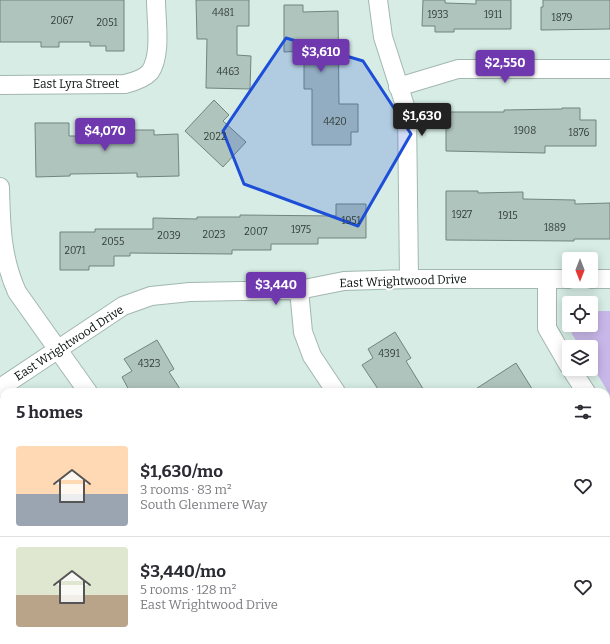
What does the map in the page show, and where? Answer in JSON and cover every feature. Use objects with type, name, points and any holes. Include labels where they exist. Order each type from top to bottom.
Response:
[{"type":"street","name":"East Lyra Street","points":[[0,85],[125,84],[137,81],[149,73],[157,50],[156,0]]},
{"type":"street","points":[[378,0],[383,37],[407,112],[409,279]]},
{"type":"street","points":[[398,87],[458,68],[610,69]]},
{"type":"street","points":[[0,187],[1,224],[5,257],[9,274],[16,292],[85,388]]},
{"type":"street","name":"East Wrightwood Drive","points":[[0,388],[123,306],[151,296],[190,292],[299,290],[344,281],[409,279],[562,279]]},
{"type":"street","points":[[547,279],[547,328],[562,354]]},
{"type":"street","points":[[598,279],[610,279]]},
{"type":"street","points":[[299,290],[303,332],[312,356],[333,388]]},
{"type":"street","points":[[576,376],[583,388]]},
{"type":"highlighted area","points":[[286,38],[363,61],[411,134],[358,226],[244,184],[223,131]]},
{"type":"shaded area","points":[[598,311],[610,311],[610,388],[606,388],[598,375],[598,340],[576,340],[572,332],[598,332]]},
{"type":"building","points":[[0,0],[124,0],[124,51],[106,51],[106,46],[90,46],[90,42],[59,42],[59,47],[41,47],[41,42],[0,42]]},
{"type":"building","points":[[196,0],[249,0],[249,26],[237,26],[237,55],[251,56],[250,89],[206,88],[207,39],[197,39]]},
{"type":"building","points":[[423,0],[445,0],[445,3],[476,4],[476,0],[511,0],[511,29],[454,29],[454,32],[435,32],[435,26],[422,26]]},
{"type":"building","points":[[543,0],[610,0],[610,29],[541,30],[541,7],[543,7]]},
{"type":"building","points":[[284,5],[303,5],[303,12],[338,11],[339,104],[358,104],[358,132],[351,132],[351,145],[312,145],[312,89],[304,89],[304,51],[284,52]]},
{"type":"building","points":[[214,100],[229,115],[223,121],[246,142],[223,167],[185,131]]},
{"type":"building","points":[[580,108],[580,120],[596,120],[596,146],[545,146],[545,153],[446,151],[446,112],[504,112],[504,110]]},
{"type":"building","points":[[35,123],[69,123],[69,136],[100,136],[100,124],[117,124],[117,130],[154,130],[154,135],[178,134],[179,176],[137,177],[137,173],[70,174],[70,176],[36,177]]},
{"type":"building","points":[[446,191],[478,191],[478,193],[523,192],[523,199],[575,200],[575,204],[610,203],[610,239],[574,239],[574,241],[446,240]]},
{"type":"building","points":[[336,204],[366,204],[366,238],[318,238],[318,244],[271,244],[271,250],[232,250],[232,254],[130,253],[130,256],[114,256],[114,266],[89,266],[89,270],[60,270],[60,232],[95,232],[95,229],[153,229],[153,218],[197,219],[197,217],[240,217],[240,215],[336,216]]},
{"type":"building","points":[[395,332],[411,358],[406,361],[423,388],[377,388],[362,365],[373,358],[368,349]]},
{"type":"building","points":[[157,340],[174,369],[169,372],[179,388],[128,388],[122,377],[132,371],[124,359]]},
{"type":"building","points":[[516,363],[532,388],[477,388]]}]
